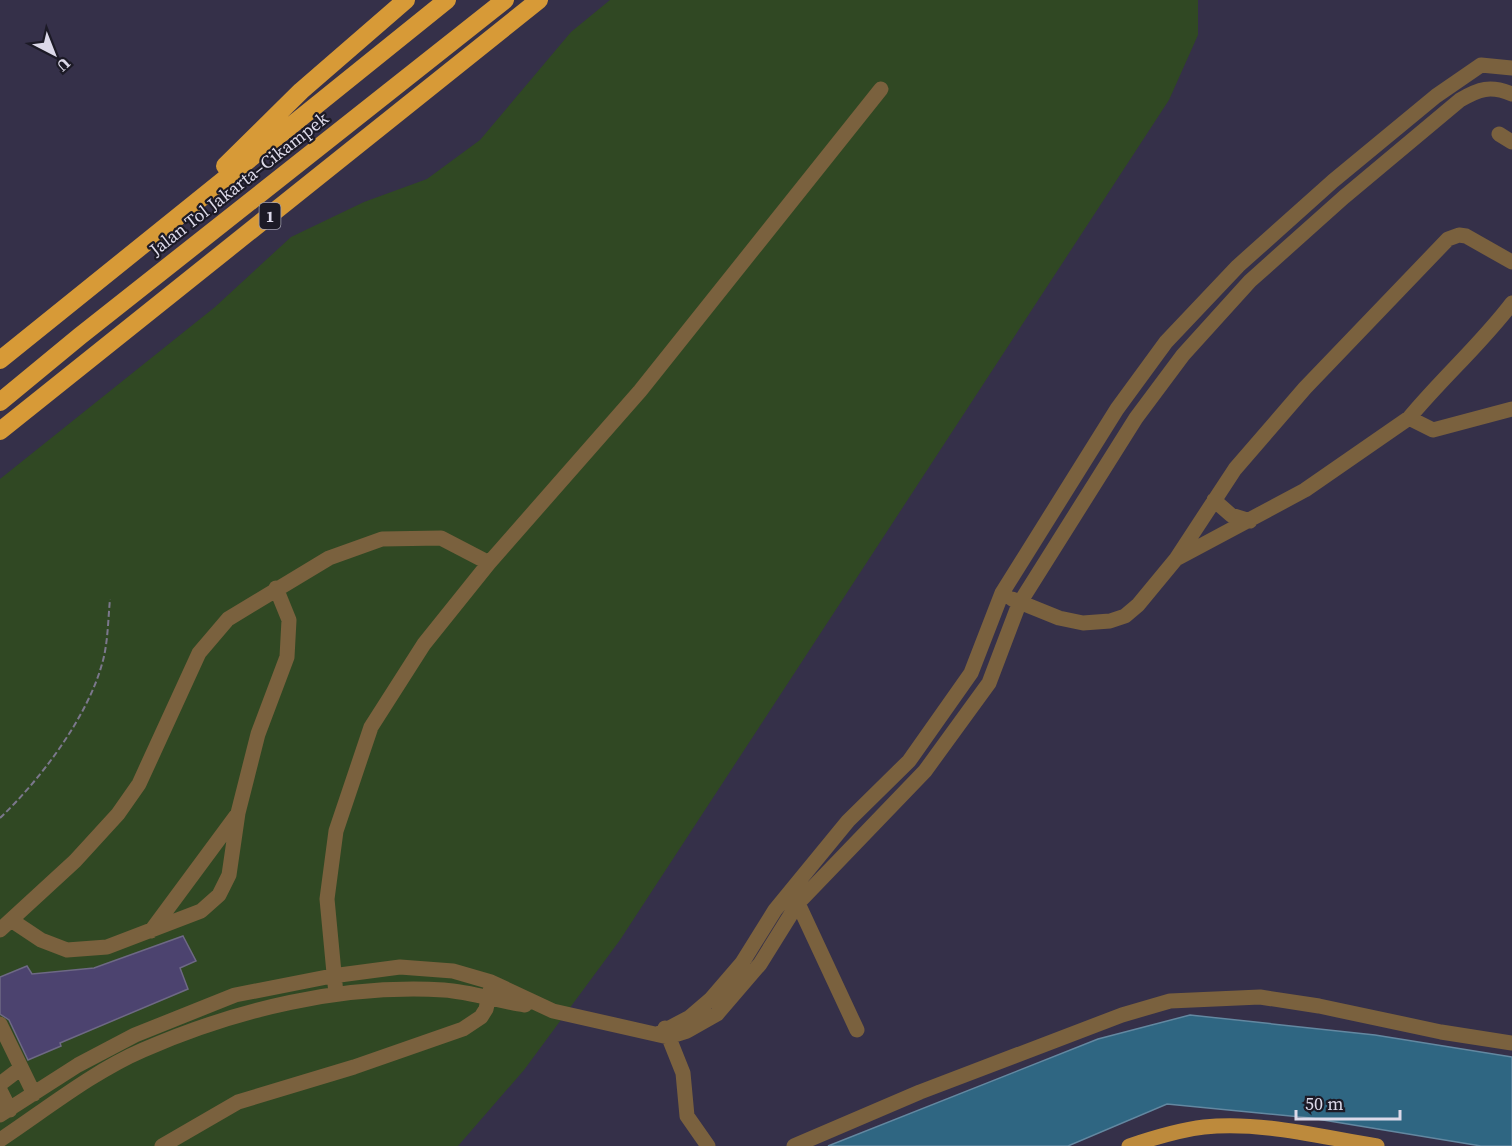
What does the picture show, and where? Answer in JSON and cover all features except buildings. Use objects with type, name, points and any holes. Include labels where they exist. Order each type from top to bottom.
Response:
[{"type":"highway","points":[[154,237],[301,91],[406,0]]},
{"type":"highway","name":"Jalan Tol Jakarta–Cikampek","points":[[0,360],[447,0]]},
{"type":"highway","name":"Jalan Tol Jakarta–Cikampek","points":[[0,402],[80,336],[505,0]]},
{"type":"highway","name":"1","points":[[0,431],[539,0]]},
{"type":"main road","points":[[1128,1146],[1178,1131],[1206,1127],[1271,1129],[1377,1146]]},
{"type":"street","points":[[0,1140],[141,1050],[236,1016],[336,994],[393,989],[447,990],[540,1007],[610,1025],[659,1033],[687,1031],[717,1014],[738,992],[766,955],[795,897],[848,821],[909,761],[971,673],[1002,593],[1117,409],[1166,342],[1238,266],[1333,181],[1458,80],[1481,65],[1512,68]]},
{"type":"street","points":[[336,994],[332,976],[327,899],[336,831],[371,727],[424,644],[489,563],[640,391],[881,89]]},
{"type":"street","points":[[795,897],[925,771],[989,683],[1019,604],[1157,386],[1251,281],[1344,197],[1478,89],[1491,89],[1512,94]]},
{"type":"street","points":[[1333,181],[1344,197]]},
{"type":"street","points":[[1002,593],[1019,604],[1059,618],[1083,623],[1110,621],[1125,616],[1138,605],[1176,559],[1235,469],[1305,388],[1448,239],[1459,235],[1466,236],[1512,262]]},
{"type":"street","points":[[1176,559],[1305,490],[1409,418],[1442,380],[1492,330],[1512,303]]},
{"type":"street","points":[[1492,330],[1512,323]]},
{"type":"street","points":[[1409,418],[1433,430],[1512,409]]},
{"type":"street","points":[[1214,500],[1231,515],[1250,521]]},
{"type":"street","points":[[276,588],[289,620],[287,657],[258,734],[238,813],[229,875],[219,895],[201,911],[107,947],[67,950],[5,925],[75,861],[118,814],[139,784],[199,653],[228,619],[276,588],[329,558],[382,539],[441,538],[489,563]]},
{"type":"street","points":[[151,931],[238,813]]},
{"type":"street","points":[[795,897],[857,1030]]},
{"type":"street","points":[[0,1090],[5,1113],[78,1065],[146,1030],[235,996],[332,976],[400,967],[453,971],[491,982],[540,1007]]},
{"type":"street","points":[[162,1146],[238,1102],[354,1067],[463,1029],[481,1017],[491,982]]},
{"type":"street","points":[[794,1146],[920,1092],[1122,1015],[1170,1001],[1260,997],[1319,1006],[1441,1032],[1512,1043]]},
{"type":"street","points":[[0,1024],[34,1094]]},
{"type":"street","points":[[659,1033],[683,1073],[687,1116],[708,1146]]},
{"type":"street","points":[[0,1084],[21,1068]]},
{"type":"path","points":[[0,818],[50,760],[85,707],[103,663],[110,599]]},
{"type":"green space","points":[[610,0],[1198,0],[1198,35],[1169,100],[620,940],[524,1070],[458,1146],[0,1146],[0,479],[215,307],[291,237],[364,202],[427,179],[480,140],[571,32]]},
{"type":"water","points":[[1190,1015],[1375,1035],[1512,1057],[1512,1146],[1481,1146],[1311,1118],[1167,1104],[1068,1146],[828,1146],[1098,1039]]}]
